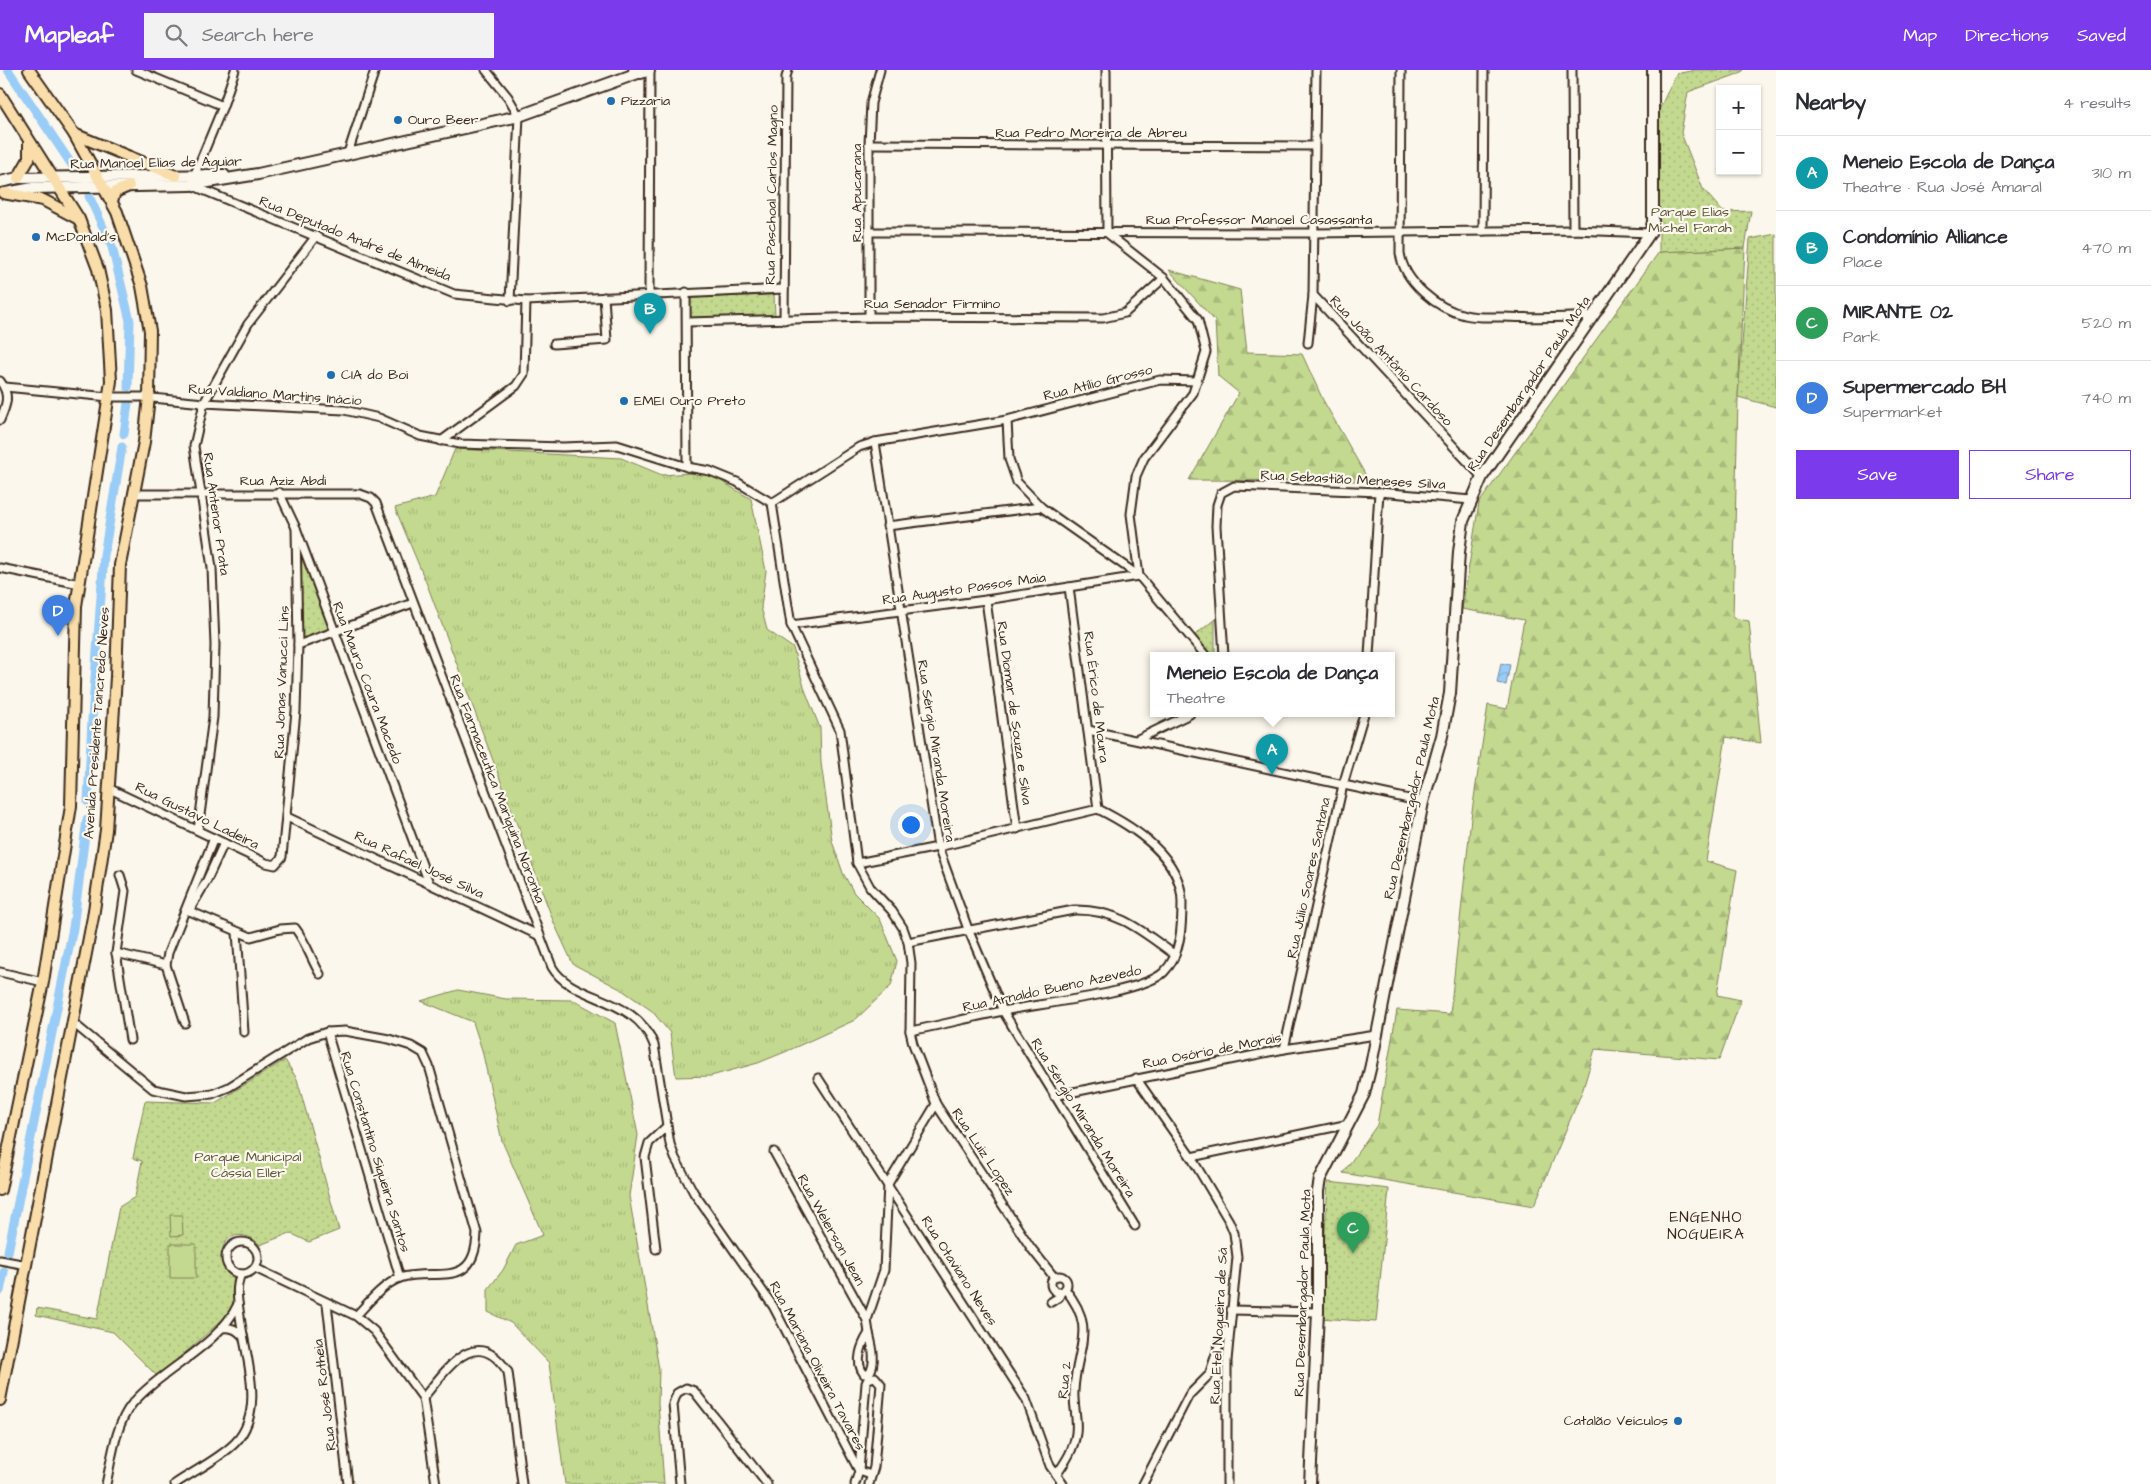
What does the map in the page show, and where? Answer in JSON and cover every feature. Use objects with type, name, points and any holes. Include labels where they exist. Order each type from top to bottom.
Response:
[{"type":"main road","name":"Avenida Presidente Tancredo Neves","points":[[0,1400],[93,917],[106,830],[116,677],[120,565],[135,494],[149,397],[150,331],[144,295],[130,246],[112,201],[102,182],[74,134],[30,70]]},
{"type":"main road","name":"Avenida Presidente Tancredo Neves","points":[[0,94],[28,135],[80,220],[98,269],[107,310],[111,381],[114,397],[76,606],[71,806],[43,982],[0,1190]]},
{"type":"main road","points":[[74,134],[176,176]]},
{"type":"main road","points":[[18,178],[29,158],[28,135]]},
{"type":"main road","points":[[112,201],[115,192],[129,186]]},
{"type":"main road","points":[[2,194],[43,200],[80,220]]},
{"type":"street","points":[[136,70],[223,106]]},
{"type":"street","points":[[192,180],[223,106],[235,70]]},
{"type":"street","points":[[347,156],[375,70]]},
{"type":"street","points":[[486,70],[508,96],[519,116],[510,301]]},
{"type":"street","name":"Rua Manoel Elias de Aguiar","points":[[610,83],[622,70]]},
{"type":"street","name":"Rua Paschoal Carlos Magno","points":[[784,320],[786,77],[788,70]]},
{"type":"street","name":"Rua Apucarana","points":[[869,317],[869,144],[871,102],[880,70]]},
{"type":"street","points":[[1106,70],[1108,147],[1107,233],[1164,278],[1198,320],[1206,352],[1193,393],[1144,458],[1136,476],[1131,514],[1139,576]]},
{"type":"street","name":"Rua João Antônio Cardoso","points":[[1316,70],[1313,295],[1482,477]]},
{"type":"street","points":[[1401,70],[1400,253],[1402,266],[1420,288],[1438,304],[1464,315],[1555,318],[1591,316]]},
{"type":"street","points":[[1483,232],[1484,70]]},
{"type":"street","points":[[1572,70],[1573,230]]},
{"type":"street","name":"Rua Desembargador Paula Mota","points":[[1310,1484],[1318,1312],[1318,1191],[1320,1179],[1351,1123],[1364,1094],[1423,802],[1442,736],[1450,693],[1459,552],[1463,521],[1482,477],[1591,316],[1650,233],[1653,222],[1654,70]]},
{"type":"street","points":[[642,71],[650,86],[649,295]]},
{"type":"street","name":"Rua Manoel Elias de Aguiar","points":[[0,182],[18,178],[54,179],[129,186],[258,174],[347,156],[519,116],[642,71]]},
{"type":"street","name":"Rua Pedro Moreira de Abreu","points":[[869,144],[1108,147],[1314,146]]},
{"type":"street","name":"Rua Manoel Elias de Aguiar","points":[[2,194],[33,188],[60,188],[102,182],[176,176],[192,180]]},
{"type":"street","name":"Rua Deputado André de Almeida","points":[[192,180],[389,268],[454,294],[510,301],[526,301],[686,292],[784,289]]},
{"type":"street","name":"Rua Professor Manoel Casassanta","points":[[869,232],[1313,233],[1573,230],[1650,233]]},
{"type":"street","name":"Rua Antenor Prata","points":[[198,830],[213,717],[215,645],[212,568],[194,446],[204,403],[248,324],[316,236]]},
{"type":"street","name":"Rua Senador Firmino","points":[[687,322],[869,317],[1104,318],[1125,314],[1164,278]]},
{"type":"street","points":[[686,292],[687,467]]},
{"type":"street","points":[[1308,343],[1313,295]]},
{"type":"street","points":[[554,344],[607,340],[604,297]]},
{"type":"street","points":[[441,441],[516,386],[524,374],[526,301]]},
{"type":"street","name":"Rua Atílio Grosso","points":[[772,503],[859,447],[875,442],[1007,420],[1160,380],[1197,381]]},
{"type":"street","points":[[0,381],[5,387],[8,402],[0,420]]},
{"type":"street","name":"Rua Valdiano Martins Inácio","points":[[5,387],[114,397],[149,397],[204,403],[361,412],[420,436],[441,441],[563,447],[617,445],[687,467],[710,471],[737,482],[772,503]]},
{"type":"street","points":[[1007,420],[1008,459],[1017,482],[1042,507],[1139,576],[1203,652]]},
{"type":"street","name":"Rua Sérgio Miranda Moreira","points":[[875,442],[938,847],[968,929],[1003,1011],[1135,1226]]},
{"type":"street","name":"Rua Sebastião Meneses Silva","points":[[1224,652],[1216,526],[1221,494],[1234,486],[1379,492],[1471,500]]},
{"type":"street","name":"Rua Aziz Abdi","points":[[135,494],[280,492],[360,494],[371,498]]},
{"type":"street","name":"Rua Mauro Coura Macedo","points":[[280,492],[296,528],[429,883]]},
{"type":"street","points":[[1369,652],[1379,492]]},
{"type":"street","name":"Rua Farmaceutica Mariquina Noronha","points":[[371,498],[376,503],[540,936],[557,974],[627,1012],[644,1027],[654,1045]]},
{"type":"street","points":[[772,503],[791,625],[840,730],[857,864],[1098,810]]},
{"type":"street","points":[[887,526],[1042,507]]},
{"type":"street","name":"Rua Jonas Vanucci Lins","points":[[275,865],[282,857],[296,711],[298,645],[296,528]]},
{"type":"street","points":[[0,568],[80,584]]},
{"type":"street","name":"Rua Augusto Passos Maia","points":[[791,625],[986,600],[1139,576]]},
{"type":"street","name":"Rua Érico de Moura","points":[[1069,587],[1098,810]]},
{"type":"street","name":"Rua Diomar de Souza e Silva","points":[[986,600],[1017,829]]},
{"type":"street","points":[[298,645],[413,603]]},
{"type":"street","points":[[1138,739],[1184,717]]},
{"type":"street","name":"Rua Júlio Soares Santana","points":[[1284,1049],[1343,785],[1363,717]]},
{"type":"street","points":[[1088,730],[1138,739],[1423,802]]},
{"type":"street","name":"Rua Gustavo Ladeira","points":[[108,788],[266,863],[275,865]]},
{"type":"street","name":"Rua Arnaldo Bueno Azevedo","points":[[910,1032],[1003,1011],[1144,984],[1163,973],[1175,955],[1180,933],[1182,899],[1175,874],[1157,849],[1138,833],[1098,810]]},
{"type":"street","name":"Rua Rafael José Silva","points":[[287,817],[540,936]]},
{"type":"street","points":[[187,912],[196,880],[214,838]]},
{"type":"street","points":[[185,1023],[166,965],[168,953],[187,912],[207,880],[224,843]]},
{"type":"street","name":"Rua Luiz Lopez","points":[[857,864],[870,887],[892,911],[904,928],[911,963],[910,1032],[936,1104],[1032,1248],[1054,1277]]},
{"type":"street","points":[[120,875],[125,891],[116,953],[130,1040]]},
{"type":"street","points":[[908,942],[1074,910],[1100,911],[1119,916],[1175,955]]},
{"type":"street","points":[[187,912],[251,937],[280,929],[295,928],[303,938],[310,958],[320,974]]},
{"type":"street","points":[[237,932],[244,1032]]},
{"type":"street","points":[[116,953],[166,965]]},
{"type":"street","points":[[0,972],[43,982]]},
{"type":"street","name":"Rua Constantino Siqueira Santos","points":[[72,1022],[153,1089],[186,1096],[212,1094],[229,1087],[308,1038],[327,1032],[345,1031],[390,1039],[411,1046],[423,1054],[429,1066],[478,1233],[477,1244],[470,1261],[463,1269],[452,1274],[400,1278],[327,1032]]},
{"type":"street","name":"Rua Osório de Morais","points":[[1054,1096],[1284,1049],[1376,1035]]},
{"type":"street","name":"Rua Mariana Oliveira Tavares","points":[[654,1045],[667,1126],[675,1158],[694,1193],[774,1306],[859,1471],[871,1475]]},
{"type":"street","name":"Rua Otaviano Neves","points":[[818,1078],[1026,1399],[1050,1466],[1063,1484]]},
{"type":"street","name":"Rua Etel Nogueira de Sá","points":[[1136,1078],[1191,1157],[1229,1221],[1234,1234],[1237,1257],[1229,1328],[1228,1484]]},
{"type":"street","points":[[868,1332],[861,1346],[860,1366],[864,1374],[869,1374],[872,1368],[872,1348],[867,1320],[884,1270],[888,1184],[936,1104]]},
{"type":"street","points":[[1191,1157],[1351,1123]]},
{"type":"street","points":[[656,1250],[645,1157],[649,1143],[667,1126]]},
{"type":"street","name":"Rua Welerson Jean","points":[[774,1152],[867,1320]]},
{"type":"street","points":[[245,1242],[252,1244],[258,1256],[254,1268],[241,1274],[234,1272],[226,1262],[226,1256],[232,1244],[245,1242]]},
{"type":"street","points":[[0,1260],[27,1265]]},
{"type":"street","points":[[254,1268],[356,1316],[374,1331],[423,1398],[436,1484]]},
{"type":"street","points":[[175,1484],[234,1444],[249,1420],[252,1400],[237,1286],[241,1274]]},
{"type":"street","points":[[1051,1302],[1059,1297],[1067,1284],[1064,1278],[1054,1277],[1051,1281],[1052,1289],[1063,1290]]},
{"type":"street","points":[[356,1316],[371,1301],[400,1278]]},
{"type":"street","name":"Rua 2","points":[[1057,1474],[1071,1453],[1076,1432],[1074,1390],[1084,1334],[1077,1304],[1063,1290]]},
{"type":"street","points":[[106,1484],[122,1421],[133,1404],[221,1328],[238,1303]]},
{"type":"street","name":"Rua José Rotheia","points":[[327,1304],[348,1484]]},
{"type":"street","points":[[1231,1310],[1318,1312]]},
{"type":"street","points":[[221,1328],[230,1327],[236,1329],[244,1337]]},
{"type":"street","points":[[1143,1484],[1189,1395],[1209,1375],[1221,1339],[1229,1328]]},
{"type":"street","points":[[423,1398],[450,1365],[463,1354],[480,1350],[489,1352],[499,1359],[508,1372],[522,1484]]},
{"type":"street","points":[[855,1484],[859,1471],[866,1383],[868,1379],[875,1377],[881,1384],[874,1467],[869,1484]]},
{"type":"street","points":[[680,1484],[673,1404],[674,1398],[682,1389],[690,1388],[767,1484]]},
{"type":"green space","name":"Parque Elias Michel Farah","points":[[1695,70],[1744,70],[1738,74],[1688,92],[1681,133],[1703,189],[1723,212],[1751,211],[1745,248],[1659,252],[1659,110],[1676,74]]},
{"type":"green space","points":[[1776,234],[1776,407],[1738,397],[1750,239]]},
{"type":"green space","points":[[1745,248],[1738,397],[1733,618],[1749,621],[1761,743],[1726,737],[1706,861],[1737,870],[1717,995],[1741,1000],[1719,1060],[1595,1049],[1583,1089],[1534,1206],[1343,1173],[1377,1125],[1397,1010],[1450,1014],[1471,818],[1488,705],[1507,709],[1524,620],[1462,609],[1479,503],[1659,252]]},
{"type":"green space","points":[[1169,270],[1240,290],[1247,352],[1302,354],[1323,400],[1369,481],[1189,480],[1239,393],[1218,376],[1215,321]]},
{"type":"green space","points":[[774,295],[775,315],[690,318],[689,298]]},
{"type":"green space","points":[[455,449],[621,458],[662,475],[706,472],[751,499],[766,571],[761,607],[767,630],[793,648],[805,690],[820,728],[821,763],[832,841],[843,873],[854,893],[880,919],[897,961],[891,986],[855,1020],[758,1063],[711,1076],[676,1077],[670,1033],[652,1011],[622,990],[573,964],[554,923],[428,587],[395,508],[435,497]]},
{"type":"green space","points":[[296,528],[334,631],[298,645]]},
{"type":"green space","points":[[1215,619],[1215,652],[1207,652],[1194,636]]},
{"type":"green space","points":[[458,990],[506,999],[573,1000],[615,1023],[638,1135],[629,1196],[659,1369],[658,1403],[664,1484],[565,1484],[549,1363],[511,1323],[488,1312],[488,1289],[503,1270],[516,1245],[543,1235],[502,1141],[482,1050],[473,1022],[421,1001]]},
{"type":"green space","name":"Parque Municipal Cássia Eller","points":[[285,1060],[297,1079],[339,1230],[309,1242],[290,1233],[260,1245],[250,1238],[238,1235],[228,1240],[224,1245],[222,1255],[223,1261],[235,1282],[235,1298],[231,1312],[158,1377],[113,1332],[36,1315],[37,1308],[97,1319],[119,1207],[135,1197],[142,1161],[133,1158],[145,1101],[215,1103]]},
{"type":"green space","points":[[1328,1182],[1389,1189],[1376,1322],[1320,1318]]},
{"type":"green space","points":[[170,1215],[182,1215],[183,1235],[171,1236]]},
{"type":"green space","points":[[170,1244],[196,1244],[196,1278],[170,1278]]},
{"type":"water","points":[[1501,663],[1510,665],[1506,685],[1497,683]]},
{"type":"waterway","points":[[8,70],[72,165]]},
{"type":"waterway","points":[[89,196],[112,247],[130,321],[128,387]]},
{"type":"waterway","points":[[124,434],[128,403]]},
{"type":"waterway","points":[[88,802],[104,555],[122,447]]},
{"type":"waterway","points":[[8,1252],[73,928],[87,819]]},
{"type":"waterway","points":[[0,1291],[4,1272]]},
{"type":"place","name":"Pizzaria","points":[[611,101]]},
{"type":"place","name":"Ouro Beer","points":[[398,120]]},
{"type":"place","name":"McDonald's","points":[[36,237]]},
{"type":"place","name":"Condomínio Alliance","points":[[650,334]]},
{"type":"place","name":"CIA do Boi","points":[[331,375]]},
{"type":"place","name":"EMEI Ouro Preto","points":[[624,401]]},
{"type":"place","name":"Supermercado BH","points":[[58,636]]},
{"type":"place","name":"Meneio Escola de Dança","points":[[1272,775]]},
{"type":"place","name":"MIRANTE 02","points":[[1353,1253]]},
{"type":"place","name":"Catalão Veículos","points":[[1678,1421]]},
{"type":"district","name":"ENGENHO NOGUEIRA","points":[[1706,1226]]}]
